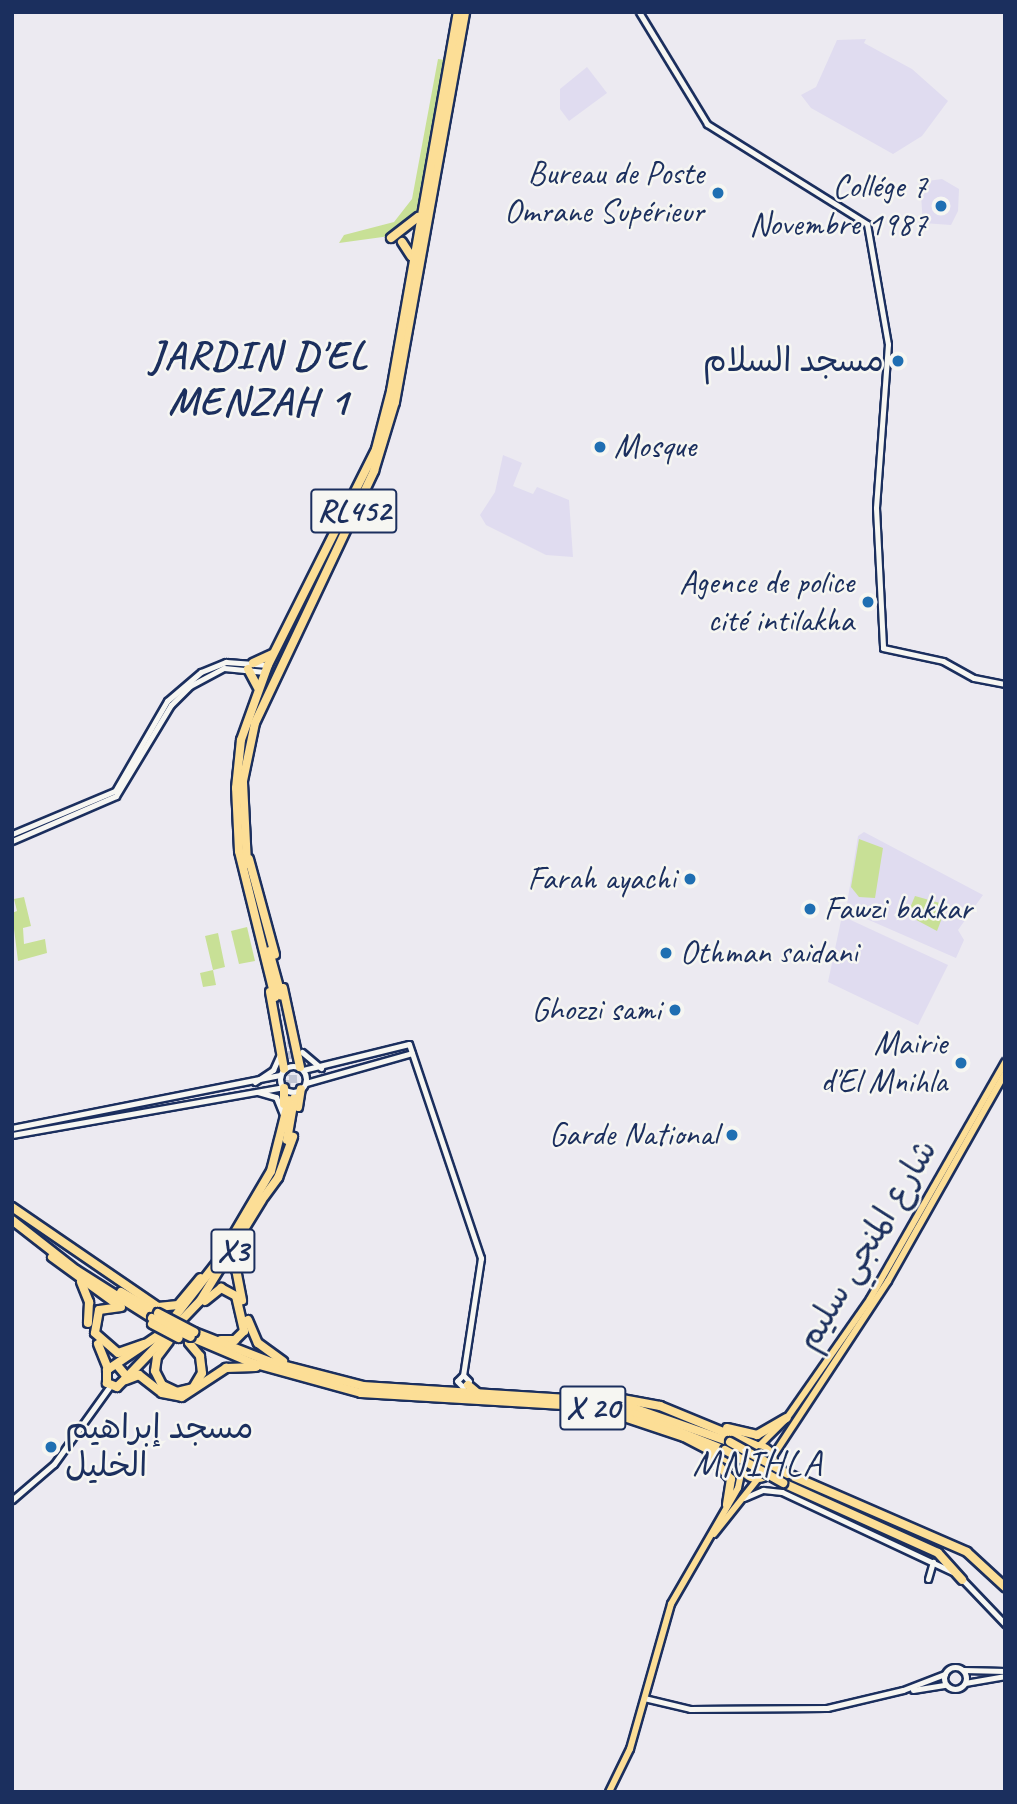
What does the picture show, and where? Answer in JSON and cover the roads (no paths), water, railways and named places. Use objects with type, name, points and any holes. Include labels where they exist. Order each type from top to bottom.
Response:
[{"type":"highway","name":"RL452","points":[[458,12],[376,449],[277,649],[270,670],[268,690],[244,767],[245,849],[278,996],[254,918],[239,850],[236,788],[241,740],[258,691],[270,670],[388,430],[465,12]]},
{"type":"highway","points":[[391,237],[420,215]]},
{"type":"highway","points":[[402,242],[412,262]]},
{"type":"highway","points":[[258,691],[251,666],[277,649]]},
{"type":"highway","points":[[245,849],[267,926],[301,1069]]},
{"type":"highway","points":[[263,912],[273,914]]},
{"type":"highway","points":[[254,918],[280,1040],[282,1072]]},
{"type":"highway","points":[[267,926],[278,939]]},
{"type":"highway","points":[[264,1197],[286,1157],[304,1086]]},
{"type":"highway","points":[[284,1088],[283,1114],[236,1269],[251,1331],[262,1349],[316,1378]]},
{"type":"highway","name":"X3","points":[[112,1367],[162,1333],[218,1261],[254,1208],[264,1197],[284,1151],[291,1099],[279,1150],[254,1208],[182,1322],[127,1378]]},
{"type":"highway","points":[[12,1209],[83,1261],[163,1309],[177,1305],[218,1261]]},
{"type":"highway","name":"X 20","points":[[12,1209],[80,1265],[153,1318]]},
{"type":"highway","name":"X 20","points":[[12,1220],[47,1249],[153,1318],[212,1348],[266,1367],[402,1399],[580,1406],[637,1415],[727,1446],[783,1483],[951,1562],[962,1580]]},
{"type":"highway","points":[[47,1249],[76,1278],[88,1295],[90,1332],[112,1367],[127,1378]]},
{"type":"highway","points":[[76,1278],[121,1307],[153,1318],[178,1338],[191,1337],[226,1342],[240,1336],[245,1325],[232,1291],[217,1289],[182,1322],[155,1361],[158,1381],[172,1391],[188,1390],[201,1377],[202,1360],[191,1337]]},
{"type":"highway","points":[[121,1307],[104,1308],[93,1318],[95,1333],[110,1349],[127,1353],[162,1333]]},
{"type":"highway","name":"X 20","points":[[191,1337],[316,1378],[382,1389],[483,1396],[574,1396],[637,1400],[691,1416],[757,1445]]},
{"type":"highway","points":[[112,1367],[110,1386],[120,1386],[127,1378],[139,1375],[162,1393],[182,1397],[226,1368],[266,1367]]},
{"type":"highway","points":[[468,1385],[483,1396]]},
{"type":"highway","name":"X 20","points":[[574,1396],[638,1407],[727,1446],[954,1550],[970,1554],[1005,1587]]},
{"type":"highway","name":"X 20","points":[[580,1406],[675,1434],[741,1468]]},
{"type":"highway","points":[[691,1416],[757,1435],[788,1418]]},
{"type":"highway","points":[[675,1434],[725,1467],[732,1485],[731,1504]]},
{"type":"main road","name":"شارع المنجي سليم","points":[[757,1445],[788,1418],[883,1279],[1005,1062]]},
{"type":"main road","name":"شارع المنجي سليم","points":[[773,1456],[888,1281],[1005,1073]]},
{"type":"main road","points":[[609,1792],[630,1749],[664,1621],[704,1546],[731,1504],[772,1471],[773,1456],[757,1445],[743,1452],[731,1504]]},
{"type":"main road","points":[[741,1468],[759,1479]]},
{"type":"street","points":[[639,12],[707,124],[867,223],[888,344],[876,506],[883,648],[943,662],[974,678],[1005,684]]},
{"type":"street","points":[[12,834],[111,793],[177,690],[219,664],[270,670]]},
{"type":"street","points":[[12,841],[112,799],[182,692],[218,669],[251,666]]},
{"type":"street","points":[[254,1083],[275,1066],[280,1040]]},
{"type":"street","points":[[12,1128],[254,1083],[282,1072],[324,1069],[409,1044],[481,1258],[463,1375],[458,1383],[468,1385]]},
{"type":"street","points":[[302,1052],[324,1069]]},
{"type":"street","points":[[12,1135],[248,1091],[304,1086],[412,1053]]},
{"type":"street","points":[[301,1069],[304,1086]]},
{"type":"street","points":[[282,1072],[284,1088]]},
{"type":"street","points":[[248,1091],[274,1095],[283,1114]]},
{"type":"street","points":[[12,1500],[54,1464],[110,1386]]},
{"type":"street","points":[[731,1504],[757,1492],[776,1491],[933,1562],[962,1580],[1005,1624]]},
{"type":"street","points":[[928,1579],[933,1562]]},
{"type":"street","points":[[903,1690],[962,1670],[1005,1672]]},
{"type":"street","points":[[962,1670],[965,1683]]},
{"type":"street","points":[[644,1698],[690,1709],[749,1704],[827,1708],[903,1690],[946,1685],[956,1689],[965,1683],[1005,1672]]},
{"type":"street","points":[[945,1674],[946,1685]]},
{"type":"tunnel","points":[[275,997],[289,1100]]},
{"type":"tunnel","points":[[291,1039],[294,1099]]},
{"type":"place","name":"Bureau de Poste Omrane Supérieur","points":[[718,193]]},
{"type":"place","name":"Collége 7 Novembre 1987","points":[[941,206]]},
{"type":"place","name":"مسجد السلام","points":[[898,361]]},
{"type":"place","name":"Mosque","points":[[600,447]]},
{"type":"place","name":"Agence de police cité intilakha","points":[[868,602]]},
{"type":"place","name":"Farah ayachi","points":[[690,879]]},
{"type":"place","name":"Fawzi bakkar","points":[[810,909]]},
{"type":"place","name":"Othman saidani","points":[[666,953]]},
{"type":"place","name":"Ghozzi sami","points":[[675,1010]]},
{"type":"place","name":"Mairie d'El Mnihla","points":[[961,1063]]},
{"type":"place","name":"Garde National","points":[[732,1135]]},
{"type":"place","name":"مسجد إبراهيم الخليل","points":[[51,1447]]},
{"type":"district","name":"JARDIN D'EL MENZAH 1","points":[[259,378]]},
{"type":"district","name":"MNIHLA","points":[[758,1463]]}]
